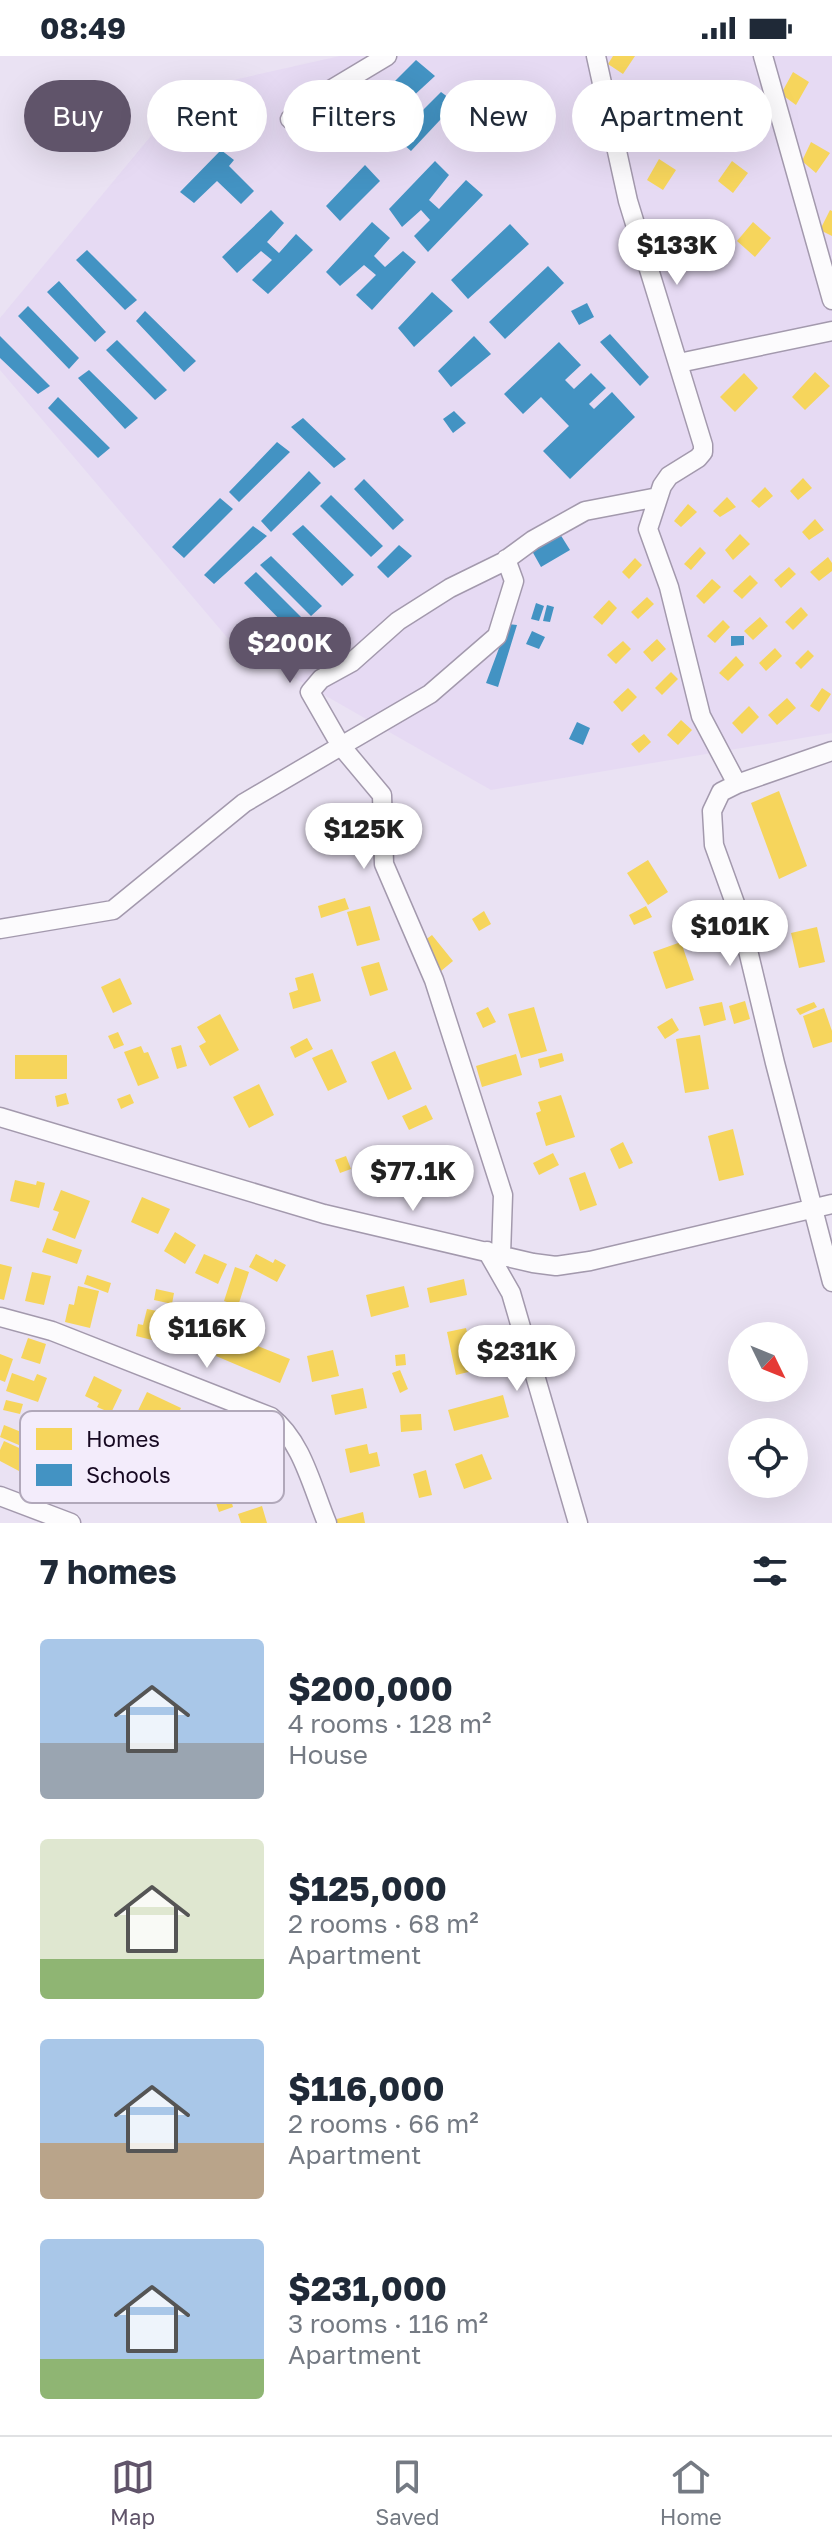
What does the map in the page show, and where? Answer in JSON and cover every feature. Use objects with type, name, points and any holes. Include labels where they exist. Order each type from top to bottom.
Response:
[{"type":"street","points":[[347,80],[387,56]]},
{"type":"street","points":[[596,56],[628,201],[679,363],[703,452],[669,476],[662,486],[648,529],[669,587],[701,716],[737,784]]},
{"type":"street","points":[[763,56],[832,300]]},
{"type":"street","points":[[679,363],[832,331]]},
{"type":"street","points":[[578,1523],[511,1293],[494,1253],[503,1195],[434,980],[384,864],[382,795],[341,746],[310,692],[321,679],[352,662],[398,621],[450,588],[506,559],[533,540],[585,511],[658,497]]},
{"type":"street","points":[[0,929],[113,910],[244,803],[430,694],[497,636],[514,581],[506,559]]},
{"type":"street","points":[[832,751],[737,784],[721,792],[712,811],[714,845],[740,917],[832,1282]]},
{"type":"street","points":[[0,1117],[324,1214],[556,1266],[590,1261],[832,1204]]},
{"type":"street","points":[[0,1317],[62,1335],[256,1411]]},
{"type":"street","points":[[284,1427],[294,1443],[327,1523]]},
{"type":"street","points":[[0,1496],[71,1523]]},
{"type":"shaded area","points":[[340,56],[832,56],[832,733],[491,790],[231,642],[0,370],[0,318],[147,141],[147,152],[267,152],[267,80],[233,80]]},
{"type":"building: Homes","points":[[613,56],[635,56],[623,74],[608,64]]},
{"type":"building: Homes","points":[[793,72],[809,82],[796,105],[781,94]]},
{"type":"building: Homes","points":[[811,142],[830,153],[816,173],[802,161]]},
{"type":"building: Homes","points":[[659,159],[676,170],[663,190],[647,180]]},
{"type":"building: Homes","points":[[732,161],[748,173],[733,193],[718,181]]},
{"type":"building: Homes","points":[[832,211],[832,236],[820,230]]},
{"type":"building: Homes","points":[[753,222],[771,238],[755,257],[737,241]]},
{"type":"building: Homes","points":[[678,232],[696,242],[686,260],[668,250]]},
{"type":"building: Homes","points":[[815,372],[830,386],[805,410],[792,397]]},
{"type":"building: Homes","points":[[744,373],[758,388],[735,412],[720,397]]},
{"type":"building: Homes","points":[[803,478],[812,488],[798,500],[790,491]]},
{"type":"building: Homes","points":[[765,487],[773,496],[759,508],[751,501]]},
{"type":"building: Homes","points":[[727,497],[736,507],[720,517],[713,511]]},
{"type":"building: Homes","points":[[688,504],[697,512],[681,527],[674,521]]},
{"type":"building: Homes","points":[[815,519],[824,530],[809,540],[802,532]]},
{"type":"building: Homes","points":[[740,534],[750,544],[733,560],[725,550]]},
{"type":"building: Homes","points":[[700,547],[706,553],[691,570],[684,564]]},
{"type":"building: Homes","points":[[828,557],[832,571],[819,581],[810,572]]},
{"type":"building: Homes","points":[[635,558],[642,565],[629,579],[622,572]]},
{"type":"building: Homes","points":[[789,567],[796,574],[781,588],[774,580]]},
{"type":"building: Homes","points":[[750,575],[758,583],[742,599],[733,591]]},
{"type":"building: Homes","points":[[712,579],[721,587],[704,604],[696,596]]},
{"type":"building: Homes","points":[[647,597],[654,604],[638,619],[631,612]]},
{"type":"building: Homes","points":[[609,600],[617,608],[602,625],[593,617]]},
{"type":"building: Homes","points":[[801,607],[808,615],[793,630],[785,622]]},
{"type":"building: Homes","points":[[760,617],[768,626],[753,640],[744,631]]},
{"type":"building: Homes","points":[[723,620],[730,627],[715,643],[707,636]]},
{"type":"building: Homes","points":[[657,639],[666,649],[652,662],[643,652]]},
{"type":"building: Homes","points":[[623,641],[631,649],[616,664],[607,655]]},
{"type":"building: Homes","points":[[775,648],[782,656],[766,671],[759,663]]},
{"type":"building: Homes","points":[[808,650],[814,656],[801,669],[795,663]]},
{"type":"building: Homes","points":[[736,656],[744,665],[728,681],[719,673]]},
{"type":"building: Homes","points":[[671,672],[678,679],[662,695],[655,688]]},
{"type":"building: Homes","points":[[628,688],[637,697],[622,712],[613,702]]},
{"type":"building: Homes","points":[[822,688],[831,694],[819,712],[810,706]]},
{"type":"building: Homes","points":[[787,698],[796,708],[777,725],[768,715]]},
{"type":"building: Homes","points":[[749,706],[759,717],[742,734],[732,723]]},
{"type":"building: Homes","points":[[681,720],[692,730],[678,745],[667,735]]},
{"type":"building: Homes","points":[[644,734],[651,742],[639,753],[631,744]]},
{"type":"building: Homes","points":[[779,791],[807,866],[779,879],[751,803]]},
{"type":"building: Homes","points":[[648,860],[668,892],[648,905],[627,873]]},
{"type":"building: Homes","points":[[345,898],[349,909],[321,918],[318,906]]},
{"type":"building: Homes","points":[[370,906],[380,940],[357,946],[347,912]]},
{"type":"building: Homes","points":[[646,906],[652,917],[634,925],[629,915]]},
{"type":"building: Homes","points":[[484,911],[491,924],[479,931],[472,919]]},
{"type":"building: Homes","points":[[817,927],[825,962],[799,968],[791,933]]},
{"type":"building: Homes","points":[[432,935],[453,961],[435,976],[413,949]]},
{"type":"building: Homes","points":[[681,942],[694,980],[666,989],[653,952]]},
{"type":"building: Homes","points":[[379,962],[388,990],[370,996],[361,967]]},
{"type":"building: Homes","points":[[313,973],[321,1001],[293,1009],[289,993],[298,990],[295,978]]},
{"type":"building: Homes","points":[[120,978],[132,1004],[113,1013],[101,987]]},
{"type":"building: Homes","points":[[745,1001],[750,1019],[734,1024],[729,1006]]},
{"type":"building: Homes","points":[[722,1002],[726,1020],[704,1026],[699,1007]]},
{"type":"building: Homes","points":[[814,1002],[817,1007],[800,1015],[796,1009]]},
{"type":"building: Homes","points":[[488,1007],[496,1022],[483,1028],[476,1013]]},
{"type":"building: Homes","points":[[534,1007],[547,1051],[521,1058],[508,1014]]},
{"type":"building: Homes","points":[[824,1008],[832,1031],[832,1042],[813,1048],[803,1016]]},
{"type":"building: Homes","points":[[220,1014],[239,1050],[210,1066],[199,1046],[206,1042],[197,1027]]},
{"type":"building: Homes","points":[[672,1018],[679,1030],[665,1039],[657,1027]]},
{"type":"building: Homes","points":[[118,1032],[124,1045],[114,1049],[108,1036]]},
{"type":"building: Homes","points":[[700,1035],[709,1089],[685,1093],[676,1039]]},
{"type":"building: Homes","points":[[307,1038],[313,1049],[295,1058],[290,1047]]},
{"type":"building: Homes","points":[[181,1045],[187,1066],[177,1069],[171,1048]]},
{"type":"building: Homes","points":[[141,1046],[144,1053],[148,1052],[159,1078],[138,1086],[124,1052]]},
{"type":"building: Homes","points":[[332,1049],[347,1082],[328,1091],[312,1058]]},
{"type":"building: Homes","points":[[395,1051],[412,1089],[388,1100],[371,1062]]},
{"type":"building: Homes","points":[[562,1053],[564,1061],[540,1068],[538,1059]]},
{"type":"building: Homes","points":[[516,1054],[522,1075],[482,1087],[476,1066]]},
{"type":"building: Homes","points":[[15,1055],[67,1055],[67,1079],[15,1079]]},
{"type":"building: Homes","points":[[259,1084],[274,1115],[249,1128],[233,1097]]},
{"type":"building: Homes","points":[[66,1093],[69,1104],[57,1107],[55,1096]]},
{"type":"building: Homes","points":[[130,1094],[134,1103],[121,1109],[117,1099]]},
{"type":"building: Homes","points":[[561,1095],[575,1137],[546,1146],[536,1113],[541,1111],[538,1102]]},
{"type":"building: Homes","points":[[426,1105],[433,1119],[409,1130],[402,1116]]},
{"type":"building: Homes","points":[[733,1129],[744,1175],[719,1181],[708,1136]]},
{"type":"building: Homes","points":[[623,1142],[633,1163],[619,1169],[610,1149]]},
{"type":"building: Homes","points":[[453,1149],[457,1182],[435,1185],[431,1152]]},
{"type":"building: Homes","points":[[553,1153],[559,1165],[539,1175],[533,1163]]},
{"type":"building: Homes","points":[[346,1156],[351,1169],[340,1173],[335,1160]]},
{"type":"building: Homes","points":[[585,1172],[597,1205],[580,1211],[569,1178]]},
{"type":"building: Homes","points":[[15,1180],[36,1185],[37,1181],[45,1183],[39,1208],[10,1201]]},
{"type":"building: Homes","points":[[61,1190],[90,1201],[75,1239],[52,1230],[59,1212],[53,1210]]},
{"type":"building: Homes","points":[[142,1197],[170,1209],[158,1234],[131,1222]]},
{"type":"building: Homes","points":[[175,1232],[196,1245],[185,1264],[164,1251]]},
{"type":"building: Homes","points":[[47,1238],[82,1250],[77,1264],[42,1252]]},
{"type":"building: Homes","points":[[204,1254],[227,1264],[218,1284],[195,1273]]},
{"type":"building: Homes","points":[[256,1254],[273,1263],[275,1259],[286,1265],[277,1282],[249,1267]]},
{"type":"building: Homes","points":[[0,1264],[12,1267],[4,1300],[0,1299]]},
{"type":"building: Homes","points":[[235,1267],[249,1272],[238,1306],[224,1301]]},
{"type":"building: Homes","points":[[32,1272],[51,1276],[44,1305],[25,1301]]},
{"type":"building: Homes","points":[[87,1275],[111,1283],[108,1293],[84,1284]]},
{"type":"building: Homes","points":[[464,1279],[467,1295],[430,1303],[427,1288]]},
{"type":"building: Homes","points":[[78,1286],[99,1291],[90,1328],[65,1322],[69,1304],[74,1305]]},
{"type":"building: Homes","points":[[404,1286],[409,1307],[371,1317],[366,1295]]},
{"type":"building: Homes","points":[[156,1289],[174,1293],[172,1304],[154,1300]]},
{"type":"building: Homes","points":[[147,1309],[167,1313],[160,1342],[136,1336],[138,1324],[143,1325]]},
{"type":"building: Homes","points":[[178,1318],[202,1326],[194,1347],[171,1339]]},
{"type":"building: Homes","points":[[228,1328],[243,1334],[240,1339],[290,1359],[280,1383],[216,1356]]},
{"type":"building: Homes","points":[[466,1328],[470,1345],[480,1343],[485,1368],[456,1375],[447,1332]]},
{"type":"building: Homes","points":[[28,1338],[46,1344],[40,1364],[21,1358]]},
{"type":"building: Homes","points":[[333,1350],[339,1376],[312,1382],[307,1356]]},
{"type":"building: Homes","points":[[0,1354],[13,1359],[5,1382],[0,1380]]},
{"type":"building: Homes","points":[[405,1354],[406,1365],[396,1366],[395,1355]]},
{"type":"building: Homes","points":[[400,1370],[408,1389],[400,1393],[392,1373]]},
{"type":"building: Homes","points":[[12,1373],[34,1381],[37,1374],[47,1378],[38,1402],[6,1391]]},
{"type":"building: Homes","points":[[94,1376],[122,1390],[112,1411],[97,1407],[99,1403],[85,1396]]},
{"type":"building: Homes","points":[[363,1388],[367,1408],[335,1415],[331,1395]]},
{"type":"building: Homes","points":[[147,1392],[181,1408],[180,1411],[138,1411]]},
{"type":"building: Homes","points":[[503,1395],[509,1417],[454,1431],[448,1410]]},
{"type":"building: Homes","points":[[6,1400],[23,1404],[20,1414],[3,1410]]},
{"type":"building: Homes","points":[[421,1414],[422,1430],[401,1432],[400,1415]]},
{"type":"building: Homes","points":[[4,1425],[20,1432],[20,1445],[0,1437]]},
{"type":"building: Homes","points":[[4,1441],[20,1448],[19,1471],[0,1461]]},
{"type":"building: Homes","points":[[367,1444],[369,1454],[377,1452],[380,1466],[350,1473],[345,1449]]},
{"type":"building: Homes","points":[[482,1454],[492,1479],[464,1489],[455,1464]]},
{"type":"building: Homes","points":[[426,1470],[432,1495],[419,1498],[413,1474]]},
{"type":"building: Homes","points":[[216,1503],[232,1503],[233,1507],[219,1512]]},
{"type":"building: Homes","points":[[262,1506],[267,1523],[241,1523],[238,1514]]},
{"type":"building: Homes","points":[[363,1512],[365,1523],[334,1523],[333,1520]]},
{"type":"building: Schools","points":[[416,60],[435,76],[424,86],[424,80],[396,80]]},
{"type":"building: Schools","points":[[440,93],[440,120],[424,137],[424,109]]},
{"type":"building: Schools","points":[[219,152],[234,160],[229,166],[254,191],[241,204],[217,181],[194,203],[180,192]]},
{"type":"building: Schools","points":[[435,161],[449,175],[429,200],[439,209],[466,180],[483,195],[428,252],[414,236],[430,220],[421,210],[402,227],[389,209]]},
{"type":"building: Schools","points":[[365,165],[380,181],[340,221],[326,206]]},
{"type":"building: Schools","points":[[271,210],[284,223],[267,242],[279,253],[296,234],[313,250],[268,294],[252,280],[272,260],[261,251],[237,273],[222,257]]},
{"type":"building: Schools","points":[[372,222],[390,238],[374,256],[385,267],[403,251],[416,262],[372,310],[356,295],[376,275],[364,265],[340,286],[326,272]]},
{"type":"building: Schools","points":[[510,224],[529,244],[468,299],[451,280]]},
{"type":"building: Schools","points":[[87,250],[137,300],[125,310],[76,260]]},
{"type":"building: Schools","points":[[548,266],[564,283],[505,339],[489,322]]},
{"type":"building: Schools","points":[[59,281],[106,332],[95,342],[47,292]]},
{"type":"building: Schools","points":[[432,292],[453,311],[414,347],[398,328]]},
{"type":"building: Schools","points":[[587,303],[594,317],[579,325],[571,311]]},
{"type":"building: Schools","points":[[28,306],[79,358],[69,369],[18,316]]},
{"type":"building: Schools","points":[[145,311],[196,361],[184,372],[136,321]]},
{"type":"building: Schools","points":[[610,334],[649,377],[640,386],[600,342]]},
{"type":"building: Schools","points":[[0,336],[50,386],[38,394],[0,358]]},
{"type":"building: Schools","points":[[474,336],[491,354],[451,387],[438,371]]},
{"type":"building: Schools","points":[[117,340],[167,390],[155,400],[106,350]]},
{"type":"building: Schools","points":[[559,342],[581,365],[565,380],[574,389],[591,373],[606,388],[589,404],[594,409],[612,392],[635,417],[570,479],[543,451],[569,426],[541,397],[523,414],[504,394]]},
{"type":"building: Schools","points":[[89,370],[138,418],[125,429],[78,378]]},
{"type":"building: Schools","points":[[58,397],[110,448],[98,458],[48,408]]},
{"type":"building: Schools","points":[[454,411],[466,423],[453,433],[443,419]]},
{"type":"building: Schools","points":[[303,418],[346,459],[334,468],[291,427]]},
{"type":"building: Schools","points":[[277,442],[290,452],[239,502],[229,492]]},
{"type":"building: Schools","points":[[309,471],[321,483],[271,532],[261,521]]},
{"type":"building: Schools","points":[[364,479],[404,520],[393,530],[354,489]]},
{"type":"building: Schools","points":[[331,495],[383,546],[371,557],[320,506]]},
{"type":"building: Schools","points":[[220,498],[233,509],[184,558],[172,547]]},
{"type":"building: Schools","points":[[303,525],[354,575],[342,586],[292,534]]},
{"type":"building: Schools","points":[[253,526],[267,536],[214,584],[204,575]]},
{"type":"building: Schools","points":[[560,534],[570,550],[541,567],[532,551]]},
{"type":"building: Schools","points":[[399,545],[412,556],[388,578],[377,567]]},
{"type":"building: Schools","points":[[271,556],[322,606],[311,616],[260,565]]},
{"type":"building: Schools","points":[[256,572],[307,623],[293,633],[244,583]]},
{"type":"building: Schools","points":[[536,603],[544,606],[539,621],[531,619]]},
{"type":"building: Schools","points":[[547,605],[554,607],[550,622],[543,621]]},
{"type":"building: Schools","points":[[508,624],[517,625],[498,687],[486,683]]},
{"type":"building: Schools","points":[[532,631],[545,637],[539,649],[526,644]]},
{"type":"building: Schools","points":[[731,636],[744,636],[744,645],[731,646]]},
{"type":"building: Schools","points":[[577,722],[590,728],[583,745],[569,739]]}]
